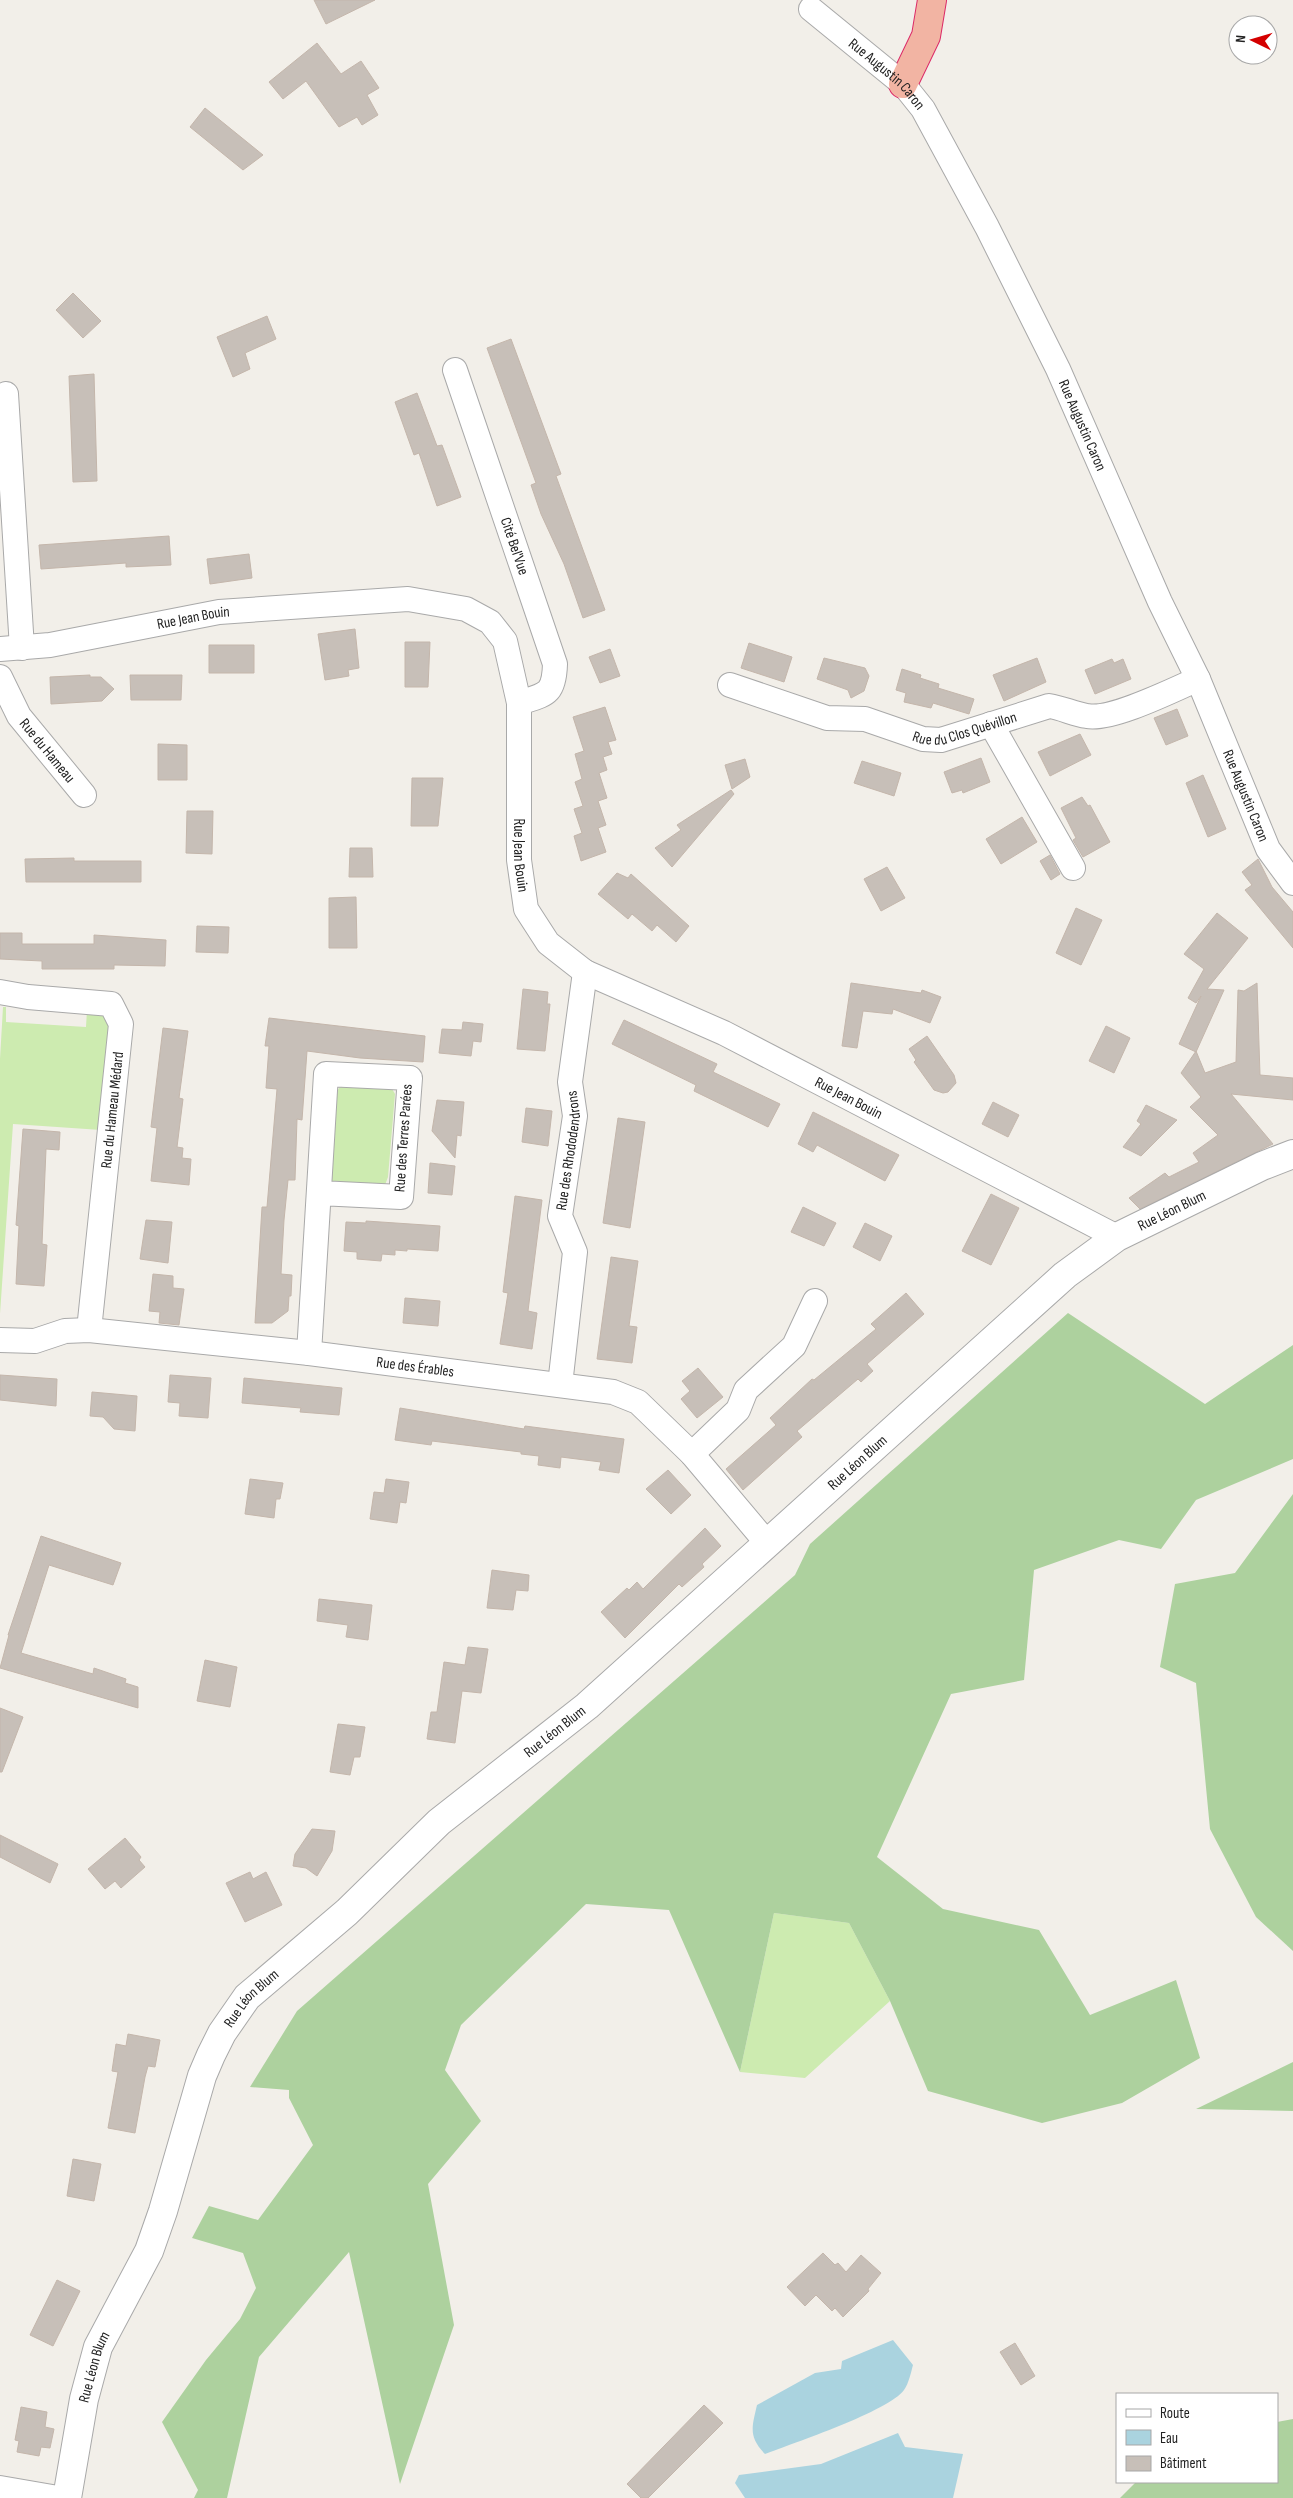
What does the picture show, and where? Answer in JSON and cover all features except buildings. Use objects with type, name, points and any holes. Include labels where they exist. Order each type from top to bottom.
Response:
[{"type":"highway","points":[[903,84],[926,36],[932,0]]},
{"type":"street","name":"Rue Augustin Caron","points":[[811,9],[903,84],[923,109],[987,227],[1058,369],[1160,602],[1198,679],[1268,849],[1293,883]]},
{"type":"street","name":"Cité Bel'Vue","points":[[455,370],[555,664],[555,682],[546,694],[519,703]]},
{"type":"street","points":[[6,394],[11,648]]},
{"type":"street","name":"Rue Jean Bouin","points":[[11,648],[50,645],[219,612],[408,599],[466,609],[490,622],[504,641],[519,703],[519,860],[526,908],[548,942],[585,972],[724,1033],[1117,1237]]},
{"type":"street","name":"Rue du Hameau","points":[[0,677],[19,716],[84,795]]},
{"type":"street","name":"Rue du Clos Quévillon","points":[[730,686],[827,718],[865,719],[923,739],[941,740],[1049,706],[1087,716],[1106,716],[1198,679]]},
{"type":"street","points":[[991,724],[1073,868]]},
{"type":"street","name":"Rue des Rhododendrons","points":[[560,1385],[575,1252],[560,1216],[575,1116],[570,1082],[585,972]]},
{"type":"street","name":"Rue du Hameau Médard","points":[[0,992],[28,997],[111,1004],[121,1024],[89,1330]]},
{"type":"street","name":"Rue des Terres Parées","points":[[309,1353],[326,1074],[410,1078],[401,1197],[319,1193]]},
{"type":"street","name":"Rue Léon Blum","points":[[67,2498],[91,2368],[109,2324],[149,2251],[163,2211],[202,2076],[218,2040],[234,2014],[262,1982],[347,1912],[439,1822],[587,1706],[1065,1275],[1117,1237],[1262,1166],[1293,1154]]},
{"type":"street","points":[[692,1454],[738,1410],[746,1390],[794,1346],[815,1301]]},
{"type":"street","name":"Rue des Érables","points":[[0,1340],[35,1341],[65,1331],[89,1330],[309,1353],[614,1392],[638,1402],[692,1454],[767,1543]]},
{"type":"street","points":[[0,2488],[58,2498]]},
{"type":"green space","points":[[3,1007],[6,1007],[6,1022],[86,1027],[87,1010],[102,1015],[110,1025],[101,1130],[13,1124],[0,1314],[0,1059]]},
{"type":"green space","points":[[342,1083],[391,1087],[395,1094],[388,1177],[385,1185],[332,1182],[330,1178],[336,1093]]},
{"type":"green space","points":[[1068,1313],[1205,1404],[1293,1345],[1293,1459],[1196,1500],[1161,1549],[1119,1540],[1034,1570],[1024,1680],[951,1694],[877,1857],[943,1909],[1039,1930],[1090,2015],[1176,1980],[1200,2058],[1122,2103],[1042,2123],[928,2091],[890,2001],[849,1923],[774,1913],[740,2072],[669,1910],[586,1904],[461,2025],[445,2070],[481,2121],[428,2184],[454,2325],[400,2484],[349,2252],[259,2357],[227,2498],[194,2498],[198,2490],[162,2422],[206,2360],[240,2319],[256,2288],[243,2253],[192,2238],[209,2206],[258,2220],[313,2145],[289,2098],[289,2090],[250,2087],[297,2011],[795,1575],[810,1544]]},
{"type":"green space","points":[[1293,1494],[1293,1951],[1256,1917],[1210,1829],[1196,1683],[1160,1667],[1175,1584],[1235,1573]]},
{"type":"green space","points":[[774,1913],[849,1923],[890,2001],[805,2078],[740,2072]]},
{"type":"green space","points":[[1293,2062],[1293,2111],[1196,2109]]},
{"type":"green space","points":[[1293,2419],[1293,2498],[1120,2498],[1135,2483],[1278,2483],[1278,2422]]},
{"type":"water","points":[[893,2340],[913,2365],[910,2378],[904,2390],[895,2398],[861,2417],[765,2454],[756,2442],[753,2431],[757,2405],[815,2373],[841,2369],[842,2361]]},
{"type":"water","points":[[898,2433],[905,2447],[963,2454],[953,2498],[745,2498],[735,2483],[739,2475],[821,2464]]}]
